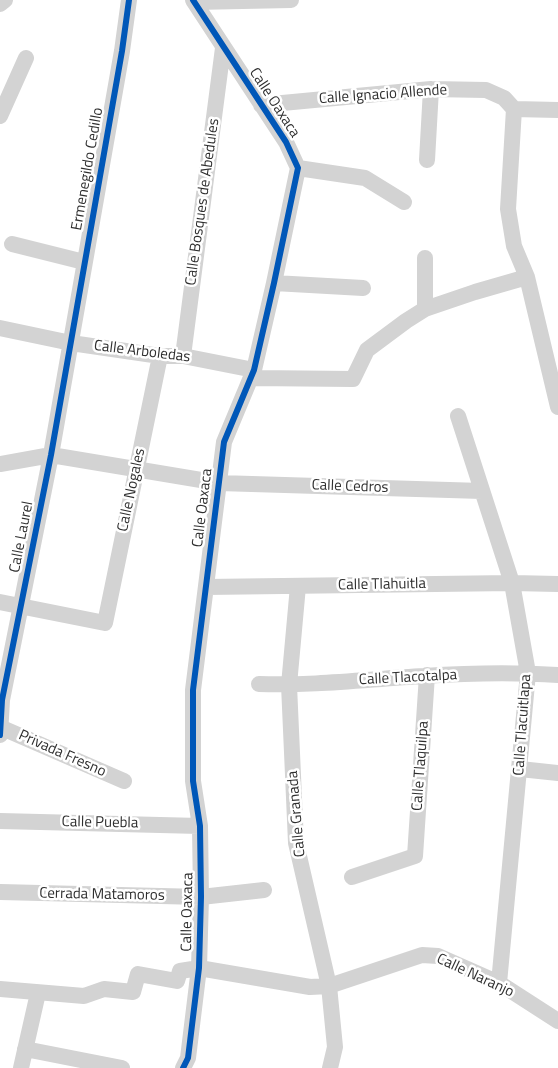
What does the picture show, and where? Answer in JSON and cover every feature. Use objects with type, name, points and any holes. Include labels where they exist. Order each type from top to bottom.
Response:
[{"type":"street","points":[[0,4],[5,0]]},
{"type":"street","name":"Ermenegildo Cedillo","points":[[71,343],[129,0]]},
{"type":"street","points":[[194,1],[291,0]]},
{"type":"street","name":"Calle Oaxaca","points":[[186,1063],[199,968],[201,897],[200,826],[193,782],[193,690],[224,442],[253,374],[298,168],[286,142],[194,1]]},
{"type":"street","name":"Calle Bosques de Abedules","points":[[183,356],[224,48]]},
{"type":"street","points":[[0,116],[26,58]]},
{"type":"street","points":[[427,160],[431,88]]},
{"type":"street","name":"Calle Ignacio Allende","points":[[261,105],[431,88],[486,90],[504,98],[514,109]]},
{"type":"street","points":[[558,110],[514,109],[508,209],[514,246],[527,277],[558,407]]},
{"type":"street","points":[[298,168],[366,178],[404,202]]},
{"type":"street","points":[[12,244],[84,262]]},
{"type":"street","points":[[425,258],[425,309],[474,292],[527,277]]},
{"type":"street","points":[[274,283],[363,288]]},
{"type":"street","name":"Calle Arboledas","points":[[0,328],[71,343],[160,356],[183,356],[253,374],[354,379],[367,350],[425,309]]},
{"type":"street","name":"Calle Laurel","points":[[0,735],[2,700],[71,343]]},
{"type":"street","name":"Calle Nogales","points":[[21,606],[105,623],[160,356]]},
{"type":"street","name":"Calle Tlacuitlapa","points":[[458,416],[512,583],[528,673],[499,983]]},
{"type":"street","points":[[0,464],[51,454]]},
{"type":"street","name":"Calle Cedros","points":[[51,454],[219,483],[482,491]]},
{"type":"street","name":"Calle Tlahuitla","points":[[206,587],[558,584]]},
{"type":"street","name":"Calle Granada","points":[[298,586],[289,685],[296,843],[329,986],[335,1047],[330,1068]]},
{"type":"street","points":[[0,602],[21,606]]},
{"type":"street","name":"Calle Tlacotalpa","points":[[259,684],[289,685],[427,675],[528,673],[558,675]]},
{"type":"street","name":"Calle Tlaquilpa","points":[[352,877],[415,856],[427,675]]},
{"type":"street","name":"Privada Fresno","points":[[0,727],[124,782]]},
{"type":"street","points":[[520,768],[558,774]]},
{"type":"street","name":"Calle Puebla","points":[[0,821],[200,826]]},
{"type":"street","name":"Cerrada Matamoros","points":[[0,892],[201,897],[264,890]]},
{"type":"street","name":"Calle Naranjo","points":[[199,968],[310,987],[329,986],[422,955],[438,956],[499,983],[558,1021]]},
{"type":"street","points":[[0,989],[84,996],[104,988],[133,992],[138,974],[177,981],[180,971],[199,968]]},
{"type":"street","points":[[21,1068],[38,993]]},
{"type":"street","points":[[24,1049],[122,1068]]},
{"type":"cycle path","points":[[0,735],[2,700],[51,455],[122,51],[129,0]]},
{"type":"cycle path","points":[[183,1068],[188,1058],[199,968],[201,897],[200,826],[193,781],[193,690],[224,442],[254,370],[298,168],[286,142],[193,0]]}]
